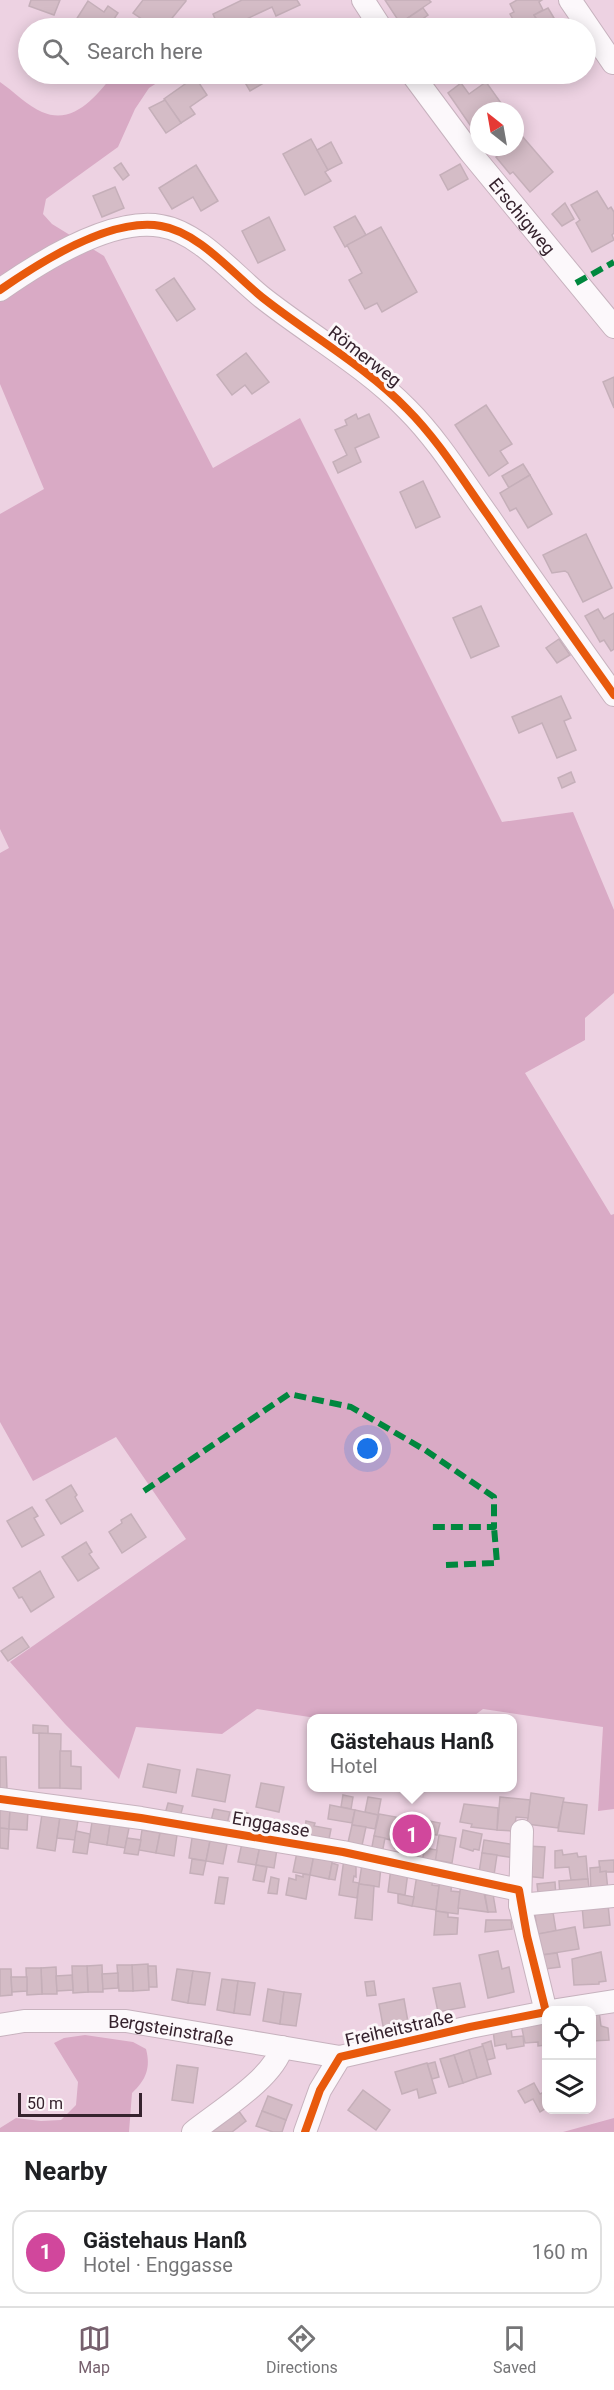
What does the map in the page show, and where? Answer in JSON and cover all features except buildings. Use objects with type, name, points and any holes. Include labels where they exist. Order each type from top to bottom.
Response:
[{"type":"street","points":[[363,0],[375,18]]},
{"type":"street","points":[[570,0],[582,18]]},
{"type":"street","points":[[596,38],[613,63]]},
{"type":"street","name":"Erschigweg","points":[[419,84],[470,152],[614,327]]},
{"type":"street","name":"Römerweg","points":[[0,290],[53,255],[114,231],[159,225],[178,230],[196,241],[264,299],[375,381],[407,408],[449,461],[614,695]]},
{"type":"street","name":"Enggasse","points":[[0,1799],[141,1818],[297,1844],[520,1897],[614,1896]]},
{"type":"street","points":[[522,1832],[520,1897],[545,2006]]},
{"type":"street","points":[[582,2006],[614,2001]]},
{"type":"street","name":"Freiheitstraße","points":[[305,2132],[320,2090],[340,2057],[542,2013]]},
{"type":"street","name":"Bergsteinstraße","points":[[0,2025],[24,2020],[126,2021],[340,2057]]},
{"type":"street","points":[[192,2132],[264,2077],[279,2056],[282,2047]]},
{"type":"shaded area","points":[[0,82],[37,110],[54,115],[74,112],[106,84],[155,84],[149,88],[135,109],[118,147],[46,199],[43,214],[52,224],[104,256],[213,468],[300,418],[502,822],[573,812],[614,910],[614,993],[585,1018],[585,1040],[525,1073],[611,1215],[614,1214],[614,1809],[598,1811],[603,1727],[483,1709],[476,1714],[307,1714],[307,1717],[257,1709],[222,1734],[136,1727],[119,1779],[65,1724],[10,1662],[186,1539],[116,1437],[33,1481],[0,1422],[0,853],[9,848],[0,829],[0,514],[44,489],[0,384]]},
{"type":"shaded area","points":[[85,2035],[133,2042],[146,2049],[148,2062],[146,2073],[132,2093],[129,2132],[0,2132],[0,2128],[16,2118],[41,2121],[61,2120],[76,2105],[78,2082],[54,2043],[64,2038]]},
{"type":"shaded area","points":[[614,2118],[614,2132],[563,2132]]},
{"type":"marked path","points":[[576,283],[614,262]]},
{"type":"marked path","points":[[144,1491],[289,1394],[351,1407],[425,1450],[494,1497],[494,1527],[431,1527]]},
{"type":"marked path","points":[[446,1565],[497,1563],[494,1527]]},
{"type":"cycle path","points":[[0,290],[55,255],[120,228],[141,225],[161,226],[175,230],[202,245],[263,298],[391,393],[419,421],[614,695]]},
{"type":"cycle path","points":[[0,1799],[141,1818],[343,1852],[519,1890],[527,1936],[544,2006]]},
{"type":"cycle path","points":[[305,2132],[320,2090],[340,2057],[542,2013]]},
{"type":"place","name":"Gästehaus Hanß","points":[[412,1834]]}]
